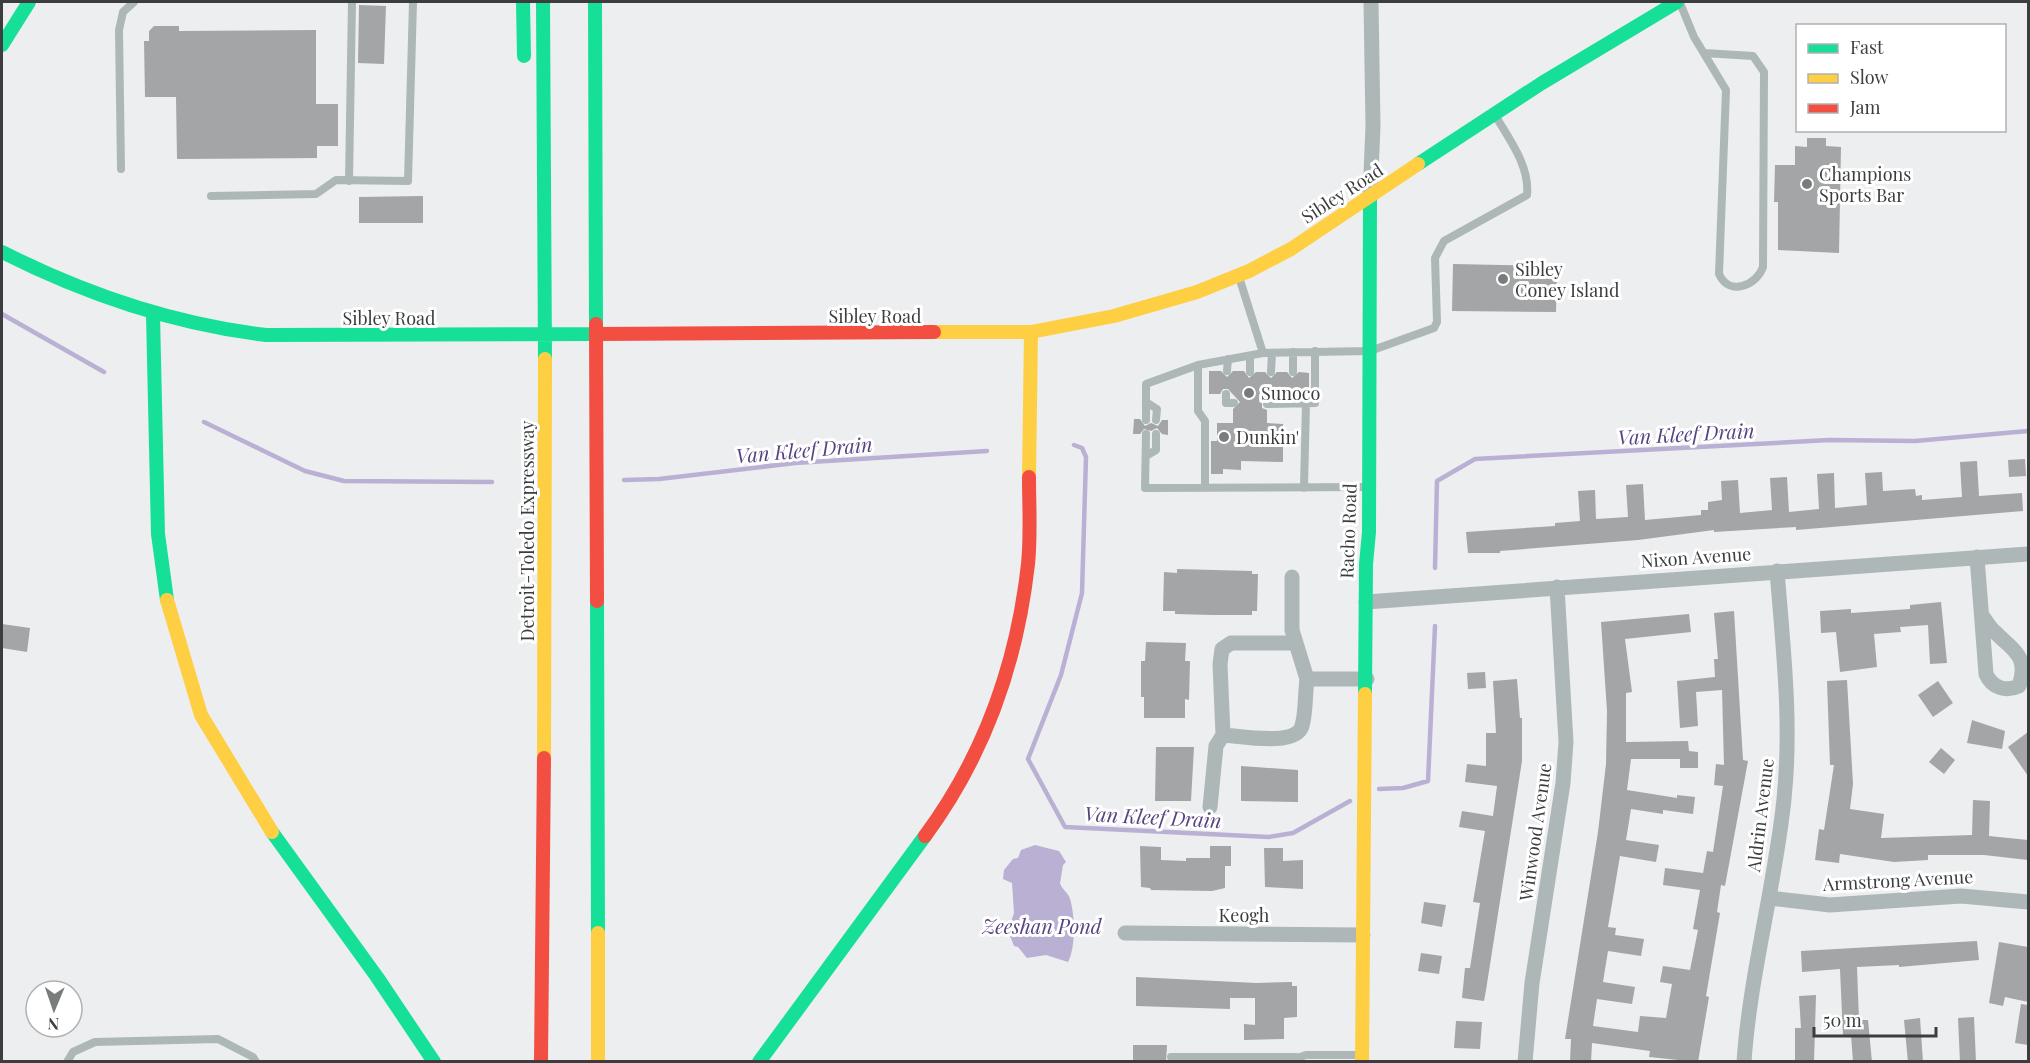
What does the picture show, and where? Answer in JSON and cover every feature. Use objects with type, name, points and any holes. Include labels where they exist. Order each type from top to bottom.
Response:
[{"type":"main road","points":[[2,45],[29,2]]},
{"type":"main road","points":[[523,2],[525,75]]},
{"type":"main road","name":"Detroit-Toledo Expressway","points":[[541,1062],[546,492],[543,2]]},
{"type":"main road","name":"Sibley Road","points":[[2,252],[97,297],[153,315],[209,328],[266,335],[482,336],[1031,332],[1071,326],[1132,311],[1238,276],[1274,258],[1495,114],[1678,2]]},
{"type":"main road","points":[[596,3],[598,1062]]},
{"type":"main road","name":"Racho Road","points":[[1362,1058],[1370,197]]},
{"type":"main road","points":[[531,209],[543,271]]},
{"type":"main road","points":[[153,315],[158,534],[165,594],[201,715],[265,823],[377,977],[434,1062]]},
{"type":"main road","points":[[759,1062],[846,940],[944,810],[970,766],[991,720],[1017,633],[1028,562],[1031,332]]},
{"type":"street","name":"Racho Road","points":[[1370,197],[1373,126],[1371,2]]},
{"type":"street","name":"Nixon Avenue","points":[[1366,602],[2028,554]]},
{"type":"street","points":[[1977,557],[1986,674],[1989,681],[2007,689],[2019,686],[2027,675],[2025,655],[2020,648],[1995,633],[1983,617]]},
{"type":"street","name":"Aldrin Avenue","points":[[1744,1062],[1749,1010],[1784,800],[1788,743],[1777,571]]},
{"type":"street","points":[[1223,735],[1286,739],[1298,733],[1302,726],[1307,679],[1292,630],[1292,577]]},
{"type":"street","name":"Winwood Avenue","points":[[1525,1062],[1532,983],[1563,783],[1566,742],[1557,587]]},
{"type":"street","points":[[1210,807],[1216,746],[1223,735],[1220,664],[1222,649],[1231,643],[1296,643]]},
{"type":"street","points":[[1307,679],[1366,679]]},
{"type":"street","name":"Armstrong Avenue","points":[[1769,898],[1830,905],[1961,896],[2028,902]]},
{"type":"street","name":"Keogh","points":[[1125,933],[1363,935]]},
{"type":"lane","points":[[121,169],[119,30],[123,12],[134,2]]},
{"type":"lane","points":[[349,181],[352,2]]},
{"type":"lane","points":[[212,196],[316,194],[336,180],[408,181],[413,2]]},
{"type":"lane","points":[[1678,2],[1704,53],[1726,90],[1719,274],[1722,280],[1730,286],[1739,287],[1752,283],[1760,276],[1763,267],[1764,72],[1753,56],[1704,53]]},
{"type":"lane","points":[[1146,420],[1146,384],[1198,365],[1267,353],[1315,351],[1330,354],[1370,351],[1434,328],[1437,322],[1435,258],[1438,249],[1444,241],[1527,195],[1528,185],[1524,165],[1495,114]]},
{"type":"lane","points":[[1238,276],[1267,353],[1271,372]]},
{"type":"lane","points":[[1270,401],[1293,399],[1315,403],[1315,351]]},
{"type":"lane","points":[[1293,352],[1293,372]]},
{"type":"lane","points":[[1250,356],[1250,372]]},
{"type":"lane","points":[[1227,371],[1228,359]]},
{"type":"lane","points":[[1198,365],[1198,411],[1205,420],[1205,486]]},
{"type":"lane","points":[[1226,394],[1226,403],[1234,403]]},
{"type":"lane","points":[[1146,402],[1157,409],[1156,420]]},
{"type":"lane","points":[[1304,488],[1306,403]]},
{"type":"lane","points":[[1146,434],[1145,488],[1368,487]]},
{"type":"lane","points":[[1146,456],[1156,450],[1156,434]]},
{"type":"lane","points":[[67,1062],[73,1052],[95,1042],[218,1039],[253,1057],[256,1062]]},
{"type":"lane","points":[[1171,1057],[1294,1059],[1306,1055],[1362,1058]]},
{"type":"water","name":"Zeeshan Pond","points":[[1035,845],[1059,851],[1066,862],[1063,865],[1060,883],[1070,899],[1074,931],[1071,956],[1068,962],[1046,955],[1027,958],[1018,947],[1014,946],[1008,931],[1014,913],[1012,883],[1003,879],[1004,870],[1013,859],[1018,858],[1021,850]]},
{"type":"building","points":[[359,5],[386,6],[384,64],[358,63]]},
{"type":"building","points":[[154,26],[179,26],[179,31],[316,30],[316,104],[338,104],[338,146],[317,146],[317,158],[177,159],[176,97],[145,97],[144,41],[149,41],[149,31]]},
{"type":"building","name":"Champions Sports Bar","points":[[1807,138],[1826,138],[1826,146],[1841,147],[1839,253],[1778,250],[1778,202],[1774,202],[1775,165],[1795,165],[1795,146],[1807,147]]},
{"type":"building","points":[[423,196],[423,223],[359,223],[359,197]]},
{"type":"building","points":[[1453,264],[1557,266],[1556,312],[1452,311]]},
{"type":"building","points":[[1209,371],[1221,371],[1227,377],[1233,371],[1244,371],[1249,378],[1256,372],[1265,372],[1271,378],[1277,372],[1287,372],[1292,378],[1299,372],[1309,373],[1309,395],[1267,395],[1262,402],[1262,408],[1267,410],[1267,423],[1283,424],[1283,462],[1241,461],[1241,470],[1223,469],[1223,474],[1211,474],[1211,441],[1217,441],[1217,423],[1233,423],[1233,409],[1240,402],[1228,389],[1223,389],[1220,394],[1209,394]]},
{"type":"building","points":[[1134,419],[1140,419],[1145,426],[1151,423],[1158,426],[1162,420],[1168,420],[1168,435],[1162,434],[1157,428],[1151,431],[1144,429],[1140,434],[1133,434]]},
{"type":"building","points":[[2025,459],[2026,476],[2009,477],[2008,460]]},
{"type":"building","points":[[1977,461],[1979,496],[2022,493],[2023,511],[1796,530],[1796,527],[1714,532],[1714,530],[1638,540],[1500,551],[1500,553],[1468,553],[1466,532],[1555,526],[1555,523],[1580,521],[1578,491],[1595,490],[1596,519],[1628,517],[1626,485],[1643,484],[1645,520],[1701,515],[1701,510],[1708,510],[1708,502],[1722,500],[1721,481],[1738,480],[1740,513],[1772,510],[1770,478],[1787,477],[1789,512],[1819,509],[1817,474],[1834,473],[1835,508],[1867,505],[1865,473],[1882,472],[1883,491],[1915,489],[1916,496],[1922,495],[1922,500],[1962,497],[1960,462]]},
{"type":"building","points":[[1177,569],[1252,571],[1252,574],[1258,574],[1257,611],[1252,611],[1252,615],[1213,615],[1175,614],[1175,611],[1163,611],[1164,572],[1177,573]]},
{"type":"building","points":[[1941,602],[1947,663],[1930,664],[1928,625],[1900,627],[1901,632],[1874,634],[1877,667],[1840,672],[1836,632],[1821,633],[1820,611],[1851,609],[1851,613],[1910,609],[1910,605]]},
{"type":"building","points":[[1734,611],[1743,760],[1748,761],[1725,886],[1721,885],[1717,912],[1720,913],[1698,1062],[1649,1057],[1650,1051],[1592,1043],[1591,1062],[1570,1062],[1571,1039],[1565,1039],[1598,832],[1606,764],[1607,711],[1601,622],[1689,614],[1691,632],[1625,639],[1632,692],[1626,693],[1626,742],[1688,741],[1689,751],[1698,752],[1698,768],[1680,768],[1680,759],[1631,759],[1627,790],[1677,798],[1677,795],[1695,797],[1693,814],[1663,810],[1663,814],[1631,809],[1626,840],[1659,845],[1656,862],[1620,856],[1608,927],[1616,928],[1615,935],[1644,939],[1641,956],[1608,951],[1603,982],[1635,987],[1632,1004],[1597,999],[1593,1026],[1638,1032],[1640,1016],[1666,1018],[1672,984],[1660,982],[1663,966],[1690,970],[1698,930],[1693,929],[1700,890],[1663,885],[1665,868],[1703,873],[1707,851],[1713,852],[1723,786],[1714,785],[1716,764],[1724,765],[1722,690],[1696,692],[1698,726],[1680,728],[1677,681],[1715,677],[1714,659],[1718,659],[1714,613]]},
{"type":"building","points":[[2,624],[30,628],[27,652],[2,648]]},
{"type":"building","points":[[1146,642],[1186,643],[1185,661],[1190,661],[1189,700],[1185,699],[1185,718],[1144,718],[1144,697],[1141,697],[1141,661],[1145,661]]},
{"type":"building","points":[[1485,672],[1486,688],[1468,689],[1467,673]]},
{"type":"building","points":[[1517,679],[1520,718],[1522,718],[1522,761],[1486,990],[1484,1001],[1462,998],[1465,968],[1470,968],[1480,903],[1473,902],[1485,831],[1459,827],[1462,811],[1493,816],[1497,786],[1465,782],[1467,764],[1486,766],[1486,733],[1496,733],[1493,681]]},
{"type":"building","points":[[1847,680],[1853,784],[1850,809],[1884,814],[1881,838],[1972,835],[1973,800],[1990,801],[1989,836],[2028,840],[2028,860],[1984,855],[1928,855],[1928,860],[1894,862],[1840,854],[1839,863],[1815,860],[1819,829],[1824,830],[1834,765],[1830,765],[1827,681]]},
{"type":"building","points":[[1938,681],[1953,703],[1933,717],[1918,695]]},
{"type":"building","points":[[1972,720],[2005,731],[2002,749],[1967,743]]},
{"type":"building","points":[[2028,732],[2028,776],[2008,747]]},
{"type":"building","points":[[1156,747],[1194,747],[1191,801],[1155,801]]},
{"type":"building","points":[[1941,748],[1955,760],[1944,774],[1929,762]]},
{"type":"building","points":[[1241,766],[1298,770],[1298,802],[1241,801]]},
{"type":"building","points":[[1140,846],[1161,847],[1161,860],[1186,861],[1186,858],[1210,858],[1210,846],[1231,846],[1231,866],[1225,866],[1225,888],[1212,891],[1151,890],[1141,887]]},
{"type":"building","points":[[1264,848],[1283,848],[1283,861],[1303,860],[1303,889],[1265,887]]},
{"type":"building","points":[[1424,902],[1446,905],[1442,927],[1421,923]]},
{"type":"building","points":[[1977,941],[1979,960],[1899,967],[1899,965],[1857,967],[1859,1020],[1868,1020],[1872,1062],[1853,1062],[1851,1035],[1843,1036],[1840,969],[1802,972],[1801,951]]},
{"type":"building","points":[[1999,942],[2028,947],[2028,1002],[2005,997],[2003,1006],[1989,1003]]},
{"type":"building","points":[[1421,953],[1442,956],[1439,974],[1418,971]]},
{"type":"building","points":[[1136,977],[1256,983],[1292,982],[1292,986],[1297,986],[1297,1017],[1284,1018],[1284,1039],[1244,1040],[1244,1024],[1255,1025],[1255,998],[1230,998],[1230,1009],[1136,1006]]},
{"type":"building","points":[[1816,995],[1814,1062],[1795,1062],[1795,1028],[1801,1028],[1799,996]]},
{"type":"building","points":[[2021,1004],[2028,1005],[2028,1045],[2015,1043]]},
{"type":"building","points":[[1974,1017],[1976,1062],[1960,1062],[1958,1018]]},
{"type":"building","points":[[1920,1018],[1923,1062],[1908,1062],[1904,1020]]},
{"type":"building","points":[[1456,1021],[1482,1022],[1480,1049],[1454,1048]]},
{"type":"building","points":[[1133,1045],[1167,1045],[1166,1062],[1133,1062]]},
{"type":"waterway","name":"Van Kleef Drain","points":[[2,314],[104,372]]},
{"type":"waterway","name":"Van Kleef Drain","points":[[204,422],[305,471],[344,481],[492,482]]},
{"type":"waterway","name":"Van Kleef Drain","points":[[1435,568],[1437,481],[1475,459],[1829,440],[1915,441],[2028,431]]},
{"type":"waterway","name":"Van Kleef Drain","points":[[1074,445],[1082,448],[1086,457],[1082,593],[1061,675],[1028,759],[1065,827],[1269,837],[1293,833],[1350,801]]},
{"type":"waterway","name":"Van Kleef Drain","points":[[624,480],[659,479],[795,463],[987,451]]},
{"type":"waterway","name":"Van Kleef Drain","points":[[1379,789],[1403,788],[1428,781],[1435,626]]},
{"type":"traffic: fast","points":[[2,45],[29,2]]},
{"type":"traffic: fast","points":[[523,2],[524,56]]},
{"type":"traffic: fast","points":[[543,2],[545,359]]},
{"type":"traffic: fast","points":[[595,2],[596,324]]},
{"type":"traffic: fast","points":[[1418,164],[1542,83],[1677,2]]},
{"type":"traffic: fast","points":[[1365,694],[1366,564],[1369,532],[1370,197]]},
{"type":"traffic: fast","points":[[2,252],[66,282],[131,306],[197,323],[266,335],[597,334]]},
{"type":"traffic: fast","points":[[153,315],[158,534],[167,600]]},
{"type":"traffic: fast","points":[[597,601],[598,933]]},
{"type":"traffic: fast","points":[[272,832],[377,977],[434,1062]]},
{"type":"traffic: fast","points":[[759,1062],[925,836]]},
{"type":"traffic: slow","points":[[934,332],[1031,332],[1114,316],[1197,292],[1249,271],[1291,249],[1418,164]]},
{"type":"traffic: slow","points":[[1029,477],[1031,332]]},
{"type":"traffic: slow","points":[[544,758],[545,359]]},
{"type":"traffic: slow","points":[[167,600],[201,715],[272,832]]},
{"type":"traffic: slow","points":[[1362,1062],[1365,694]]},
{"type":"traffic: slow","points":[[598,933],[598,1062]]},
{"type":"traffic: jam","points":[[596,324],[597,601]]},
{"type":"traffic: jam","points":[[597,334],[934,332]]},
{"type":"traffic: jam","points":[[925,836],[946,805],[981,741],[1006,672],[1016,637],[1028,564],[1029,477]]},
{"type":"traffic: jam","points":[[541,1062],[544,758]]},
{"type":"place","name":"Champions Sports Bar","points":[[1807,184]]},
{"type":"place","name":"Sibley Coney Island","points":[[1503,279]]},
{"type":"place","name":"Sunoco","points":[[1249,393]]},
{"type":"place","name":"Dunkin'","points":[[1224,437]]}]
